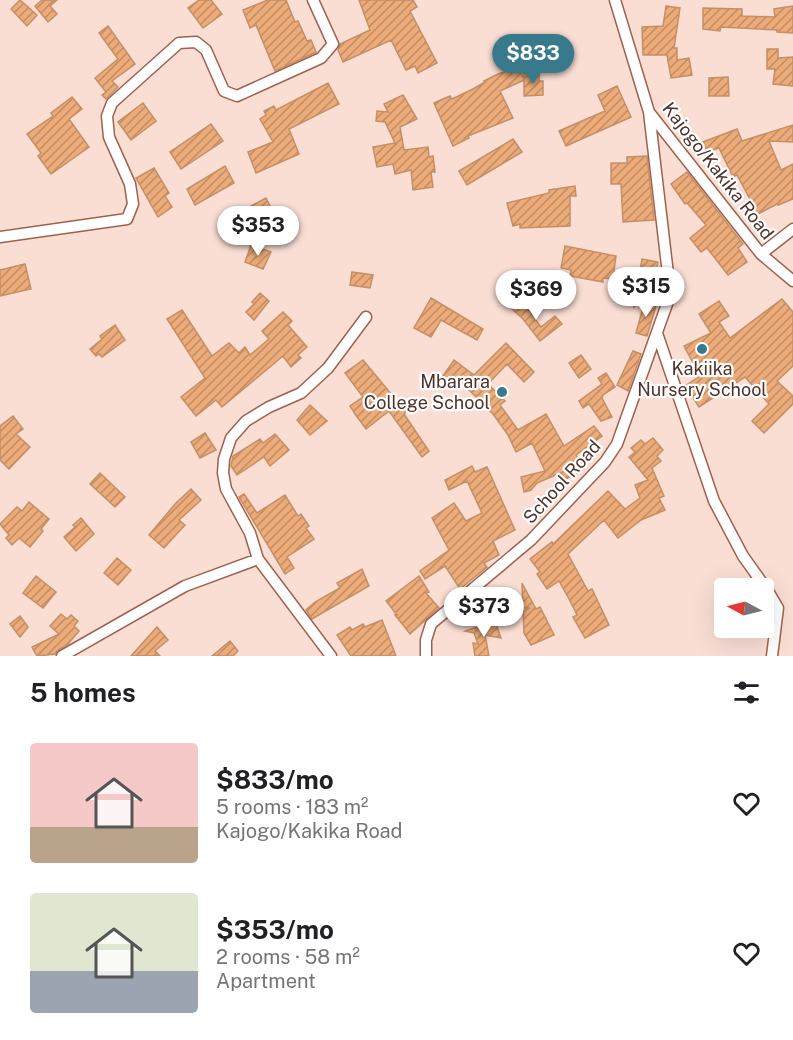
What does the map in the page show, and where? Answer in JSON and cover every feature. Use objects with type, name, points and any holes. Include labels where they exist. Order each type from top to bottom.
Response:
[{"type":"street","points":[[0,237],[127,219],[133,204],[130,184],[109,137],[107,116],[112,103],[179,43],[196,42],[206,50],[225,91],[237,96],[321,58],[333,44],[313,0]]},
{"type":"street","name":"Kajogo/Kakika Road","points":[[615,0],[650,112],[761,254],[793,281]]},
{"type":"street","name":"School Road","points":[[426,656],[426,640],[431,624],[531,540],[605,462],[617,444],[667,304],[668,274],[650,112]]},
{"type":"street","points":[[761,254],[793,229]]},
{"type":"street","points":[[331,656],[258,559],[250,533],[226,489],[223,474],[224,459],[231,438],[246,421],[269,406],[301,393],[328,368],[366,317]]},
{"type":"street","points":[[657,333],[714,501],[743,556],[777,608],[772,656]]},
{"type":"street","points":[[62,656],[185,586],[258,559]]},
{"type":"building","points":[[20,0],[37,15],[27,26],[11,9]]},
{"type":"building","points":[[42,0],[57,0],[50,6],[57,14],[48,22],[35,6]]},
{"type":"building","points":[[199,0],[211,0],[222,14],[203,28],[188,8]]},
{"type":"building","points":[[268,0],[286,0],[295,22],[298,21],[307,41],[311,40],[316,52],[275,71],[256,25],[250,28],[243,10]]},
{"type":"building","points":[[359,0],[413,0],[417,7],[410,11],[437,63],[418,73],[415,66],[406,70],[391,40],[343,62],[338,50],[340,44],[370,30]]},
{"type":"building","points":[[666,6],[680,8],[674,48],[677,48],[677,60],[689,58],[692,75],[671,78],[667,55],[643,55],[642,27],[663,26]]},
{"type":"building","points":[[793,6],[793,33],[721,27],[720,31],[703,29],[703,8],[742,9],[742,16],[775,17],[774,9]]},
{"type":"building","points":[[108,26],[135,64],[112,81],[118,87],[106,99],[102,95],[106,92],[95,78],[118,59],[99,33]]},
{"type":"building","points":[[767,49],[778,49],[778,58],[793,57],[793,86],[773,84],[775,69],[767,69]]},
{"type":"building","points":[[519,67],[524,80],[500,91],[513,118],[468,136],[469,138],[453,146],[434,103],[450,96],[452,99],[498,74]]},
{"type":"building","points":[[539,72],[539,81],[543,81],[543,95],[524,96],[524,73]]},
{"type":"building","points":[[728,77],[729,96],[709,96],[709,78]]},
{"type":"building","points":[[328,83],[339,104],[289,129],[299,154],[256,173],[248,152],[273,142],[260,119],[266,115],[264,111],[274,106],[276,110]]},
{"type":"building","points":[[617,86],[631,117],[566,146],[559,131],[605,111],[598,95]]},
{"type":"building","points":[[403,95],[417,119],[400,127],[404,150],[428,147],[429,157],[433,156],[435,172],[431,172],[433,187],[413,190],[411,170],[395,174],[393,164],[377,167],[373,147],[395,143],[385,122],[376,121],[377,111],[388,112],[384,104]]},
{"type":"building","points":[[72,97],[82,109],[69,119],[89,147],[51,174],[38,156],[41,153],[27,134],[53,116],[51,113]]},
{"type":"building","points":[[143,103],[156,121],[131,140],[118,122]]},
{"type":"building","points":[[211,124],[223,141],[181,169],[170,152]]},
{"type":"building","points":[[793,125],[793,142],[769,141],[781,170],[793,164],[793,199],[758,214],[737,175],[733,177],[719,148],[707,152],[703,142],[737,129],[742,141]]},
{"type":"building","points":[[513,139],[522,152],[467,185],[459,171]]},
{"type":"building","points":[[647,156],[654,220],[623,222],[621,184],[611,184],[611,163],[627,163],[627,157]]},
{"type":"building","points":[[225,166],[234,183],[195,205],[187,189]]},
{"type":"building","points":[[154,168],[169,193],[165,196],[172,207],[158,217],[136,178]]},
{"type":"building","points":[[687,172],[743,244],[738,248],[747,262],[728,275],[707,248],[701,252],[690,238],[706,225],[687,203],[685,204],[671,184]]},
{"type":"building","points":[[575,186],[576,196],[570,196],[570,226],[520,228],[520,224],[513,226],[507,203],[549,193],[549,190]]},
{"type":"building","points":[[266,198],[275,216],[238,236],[228,218]]},
{"type":"building","points":[[251,245],[271,252],[263,269],[245,262]]},
{"type":"building","points":[[565,246],[616,256],[613,279],[603,278],[603,282],[570,276],[571,270],[561,268]]},
{"type":"building","points":[[642,259],[658,262],[654,284],[634,307]]},
{"type":"building","points":[[25,264],[31,289],[0,296],[0,270]]},
{"type":"building","points":[[352,272],[373,275],[370,288],[350,285]]},
{"type":"building","points":[[260,293],[269,301],[254,320],[246,312]]},
{"type":"building","points":[[431,298],[483,329],[477,340],[441,320],[431,337],[414,328]]},
{"type":"building","points":[[520,299],[541,327],[555,316],[562,324],[540,341],[511,308]]},
{"type":"building","points":[[782,299],[793,312],[793,366],[777,381],[793,396],[793,404],[764,433],[752,421],[769,404],[745,377],[699,407],[685,386],[700,376],[684,346],[711,333],[699,314],[719,301],[729,316],[719,322],[730,338]]},
{"type":"building","points":[[645,300],[657,303],[647,336],[636,333]]},
{"type":"building","points":[[182,310],[212,356],[229,343],[239,353],[245,347],[250,355],[269,339],[262,331],[283,312],[292,321],[288,325],[307,347],[298,355],[301,358],[291,367],[283,356],[222,407],[216,400],[196,416],[181,397],[205,378],[167,319]]},
{"type":"building","points":[[115,325],[125,340],[102,357],[99,354],[96,356],[90,349],[102,339],[100,336]]},
{"type":"building","points":[[506,343],[534,372],[524,382],[507,364],[488,384],[505,401],[500,405],[518,430],[546,414],[564,446],[594,426],[602,436],[576,455],[584,469],[566,479],[560,473],[537,483],[531,490],[524,492],[521,477],[545,471],[532,443],[516,452],[508,435],[493,414],[456,377],[449,387],[440,380],[454,360],[474,375]]},
{"type":"building","points":[[633,351],[641,354],[628,391],[617,385]]},
{"type":"building","points":[[581,355],[591,369],[579,378],[569,363]]},
{"type":"building","points":[[363,360],[406,412],[404,414],[429,451],[422,457],[389,411],[366,429],[350,406],[363,397],[345,373]]},
{"type":"building","points":[[606,373],[615,387],[602,398],[612,417],[601,421],[589,404],[583,408],[579,401],[602,384],[598,378]]},
{"type":"building","points":[[310,405],[327,421],[310,435],[297,420]]},
{"type":"building","points":[[13,416],[23,429],[16,434],[30,447],[9,469],[0,460],[0,426]]},
{"type":"building","points":[[205,433],[216,450],[200,458],[191,442]]},
{"type":"building","points":[[275,434],[289,450],[270,466],[264,457],[237,475],[231,466],[233,456],[260,439],[263,443]]},
{"type":"building","points":[[653,438],[663,450],[657,456],[661,461],[652,468],[664,496],[659,498],[665,510],[641,520],[618,538],[604,520],[568,554],[588,591],[592,589],[609,625],[585,638],[573,617],[577,615],[559,581],[547,589],[537,574],[540,572],[530,559],[552,542],[553,544],[608,491],[625,509],[640,498],[635,485],[648,480],[629,457],[635,452],[631,448],[641,440],[645,444]]},
{"type":"building","points":[[472,466],[475,472],[487,467],[515,530],[493,541],[499,555],[484,563],[487,567],[460,589],[445,566],[425,579],[420,571],[449,550],[432,518],[454,503],[466,521],[482,513],[467,481],[449,490],[445,480]]},
{"type":"building","points":[[100,473],[125,497],[115,507],[90,484]]},
{"type":"building","points":[[191,489],[201,500],[179,520],[185,525],[164,548],[149,535]]},
{"type":"building","points":[[244,494],[257,513],[285,495],[298,516],[301,514],[309,526],[306,528],[314,539],[287,557],[294,568],[285,574],[239,497]]},
{"type":"building","points":[[29,502],[49,519],[30,547],[19,538],[12,545],[6,538],[9,535],[0,524],[17,507],[22,511]]},
{"type":"building","points":[[81,518],[94,534],[76,551],[64,537]]},
{"type":"building","points":[[117,558],[131,570],[118,585],[104,573]]},
{"type":"building","points":[[362,569],[369,586],[312,619],[306,610],[315,602],[340,588],[337,583]]},
{"type":"building","points":[[36,576],[56,592],[43,608],[23,593]]},
{"type":"building","points":[[419,576],[429,592],[426,593],[439,608],[410,634],[386,601]]},
{"type":"building","points":[[522,583],[536,609],[540,607],[554,635],[531,645],[524,633],[523,611],[530,608],[523,608]]},
{"type":"building","points":[[61,614],[67,619],[71,615],[78,621],[74,626],[79,631],[55,654],[37,656],[32,647],[59,634],[50,626]]},
{"type":"building","points":[[20,616],[28,627],[20,637],[10,624]]},
{"type":"building","points":[[382,620],[396,656],[351,656],[337,635],[350,627],[352,630],[363,624],[365,627]]},
{"type":"building","points":[[495,621],[501,638],[485,635],[489,656],[475,656],[473,643],[478,644],[474,633],[465,631]]},
{"type":"building","points":[[157,627],[168,640],[155,651],[160,656],[131,656]]},
{"type":"building","points":[[230,641],[238,651],[233,656],[212,656]]},
{"type":"place","name":"Kakiika Nursery School","points":[[702,349]]},
{"type":"place","name":"Mbarara College School","points":[[502,392]]}]
